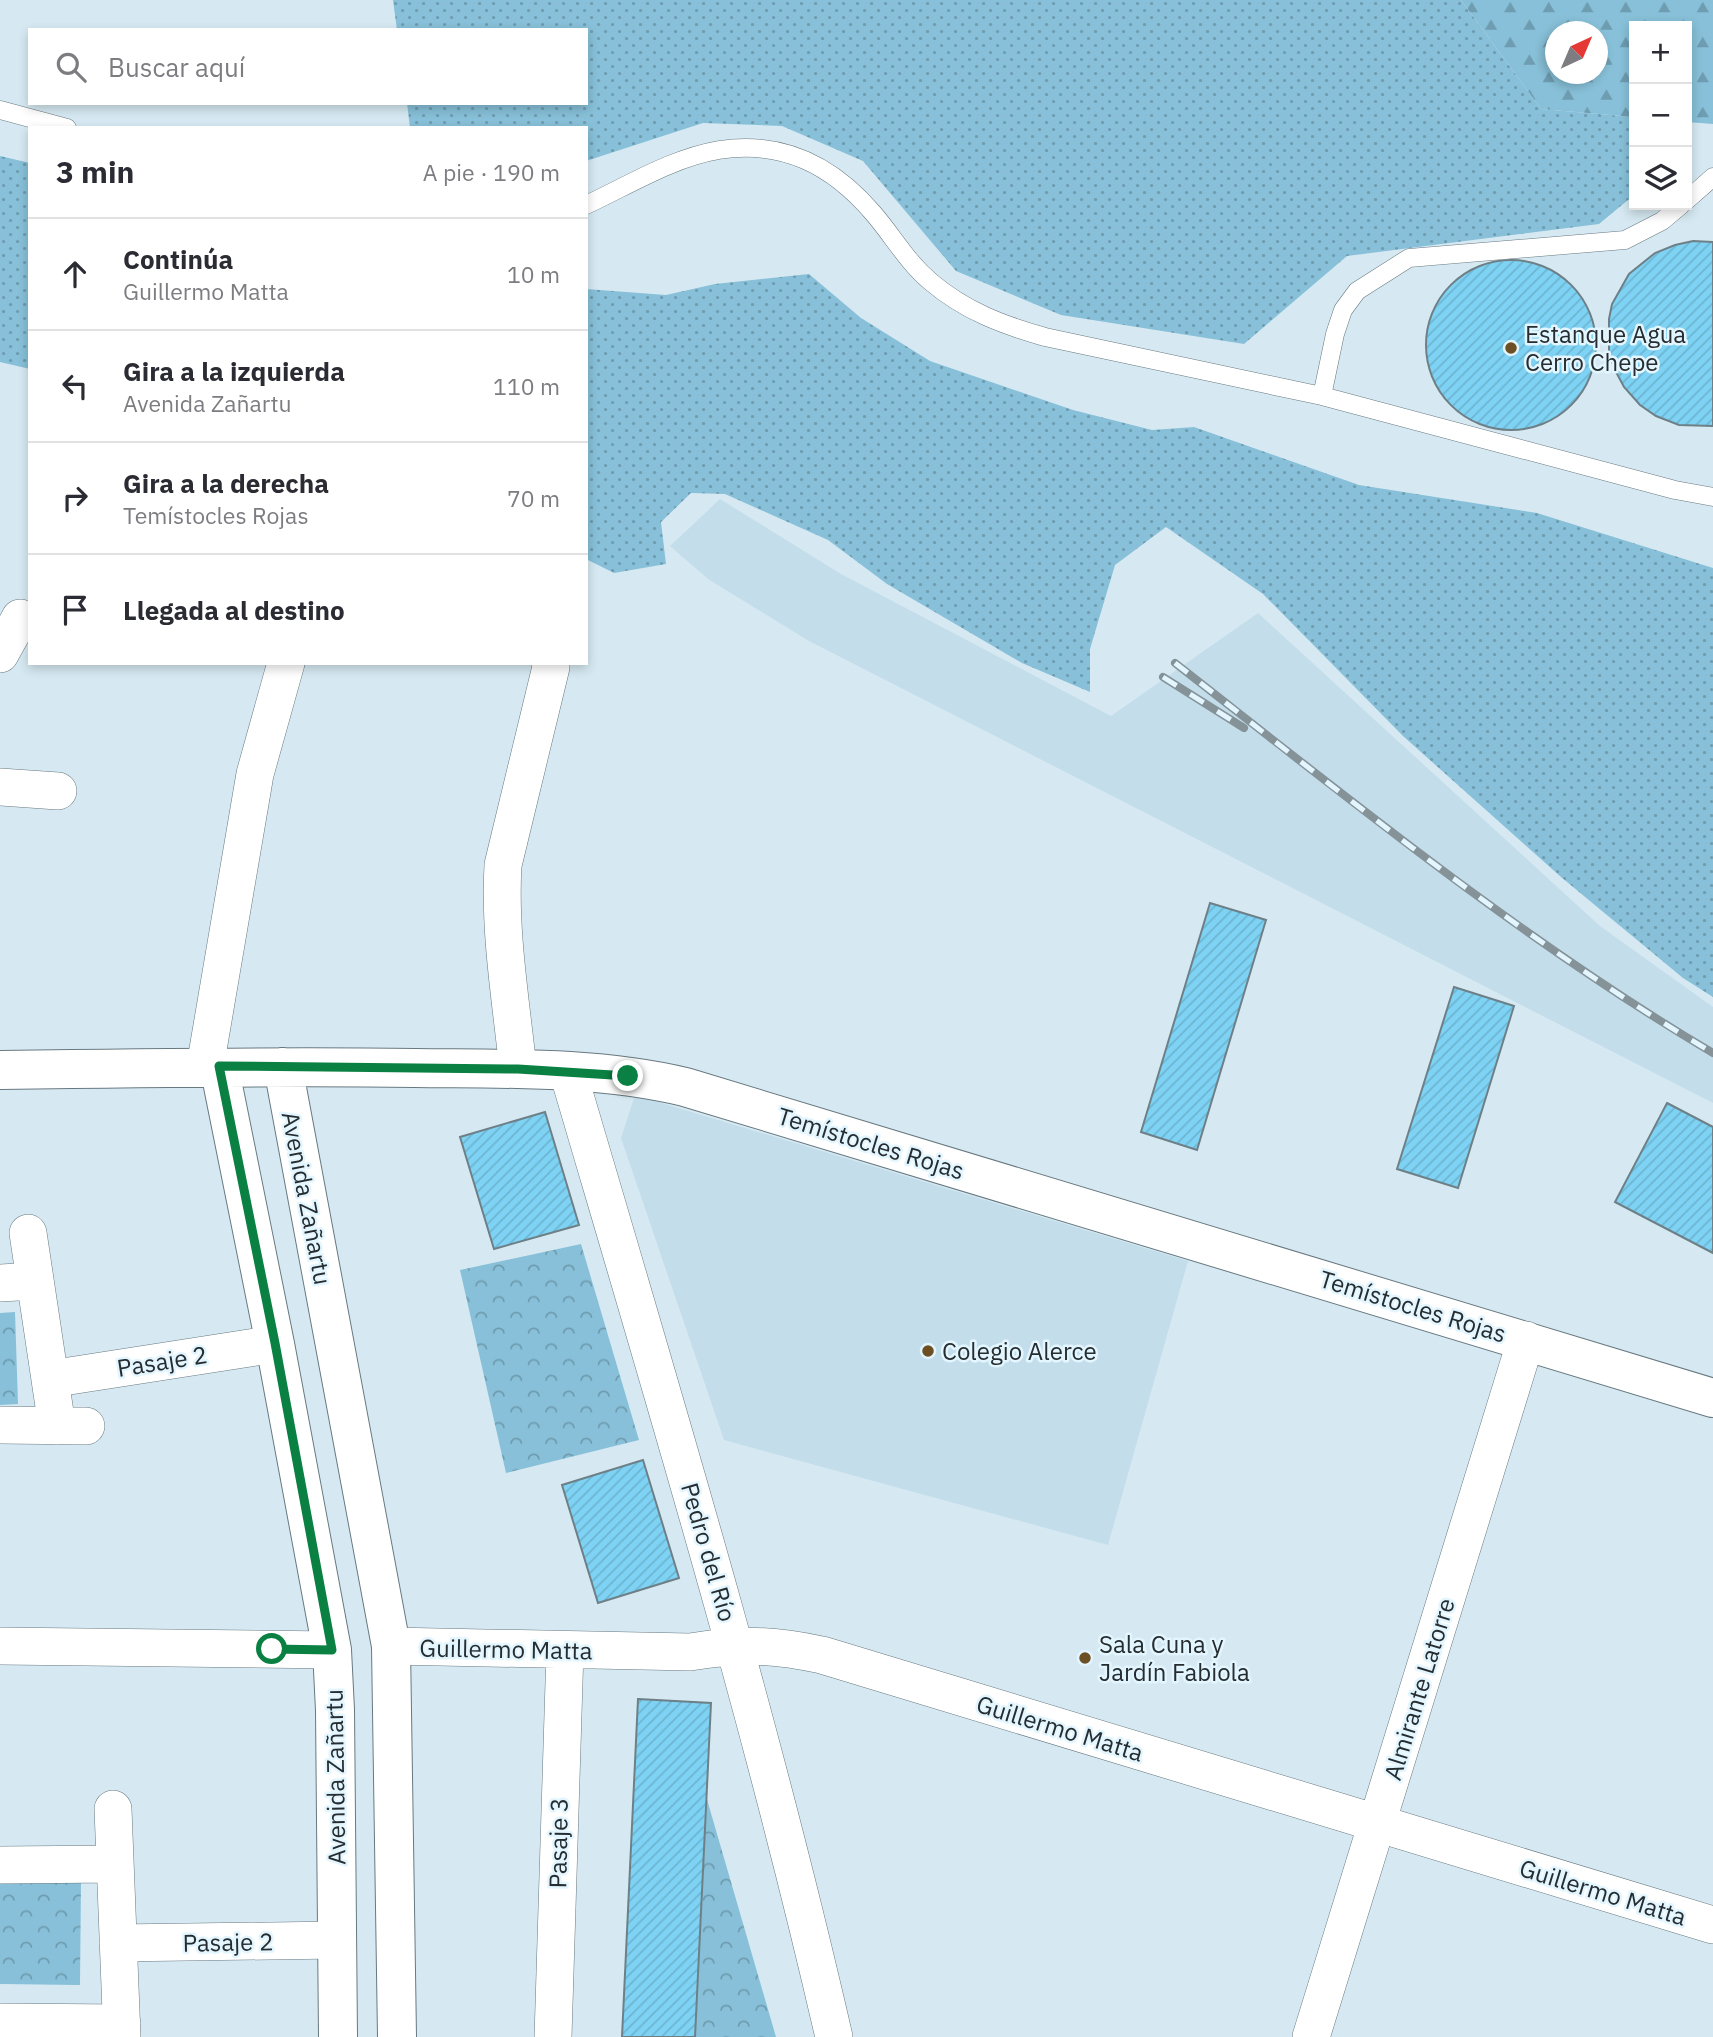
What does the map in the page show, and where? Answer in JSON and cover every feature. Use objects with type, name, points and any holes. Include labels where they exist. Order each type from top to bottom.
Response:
[{"type":"street","points":[[0,654],[20,618]]},
{"type":"street","points":[[212,1067],[255,774],[285,665]]},
{"type":"street","points":[[518,1069],[501,896],[503,864],[550,665]]},
{"type":"street","points":[[0,787],[58,791]]},
{"type":"street","name":"Temístocles Rojas","points":[[0,1070],[283,1066],[518,1069],[628,1076],[685,1087],[1713,1398]]},
{"type":"street","name":"Avenida Zañartu","points":[[283,1066],[391,1646],[397,2037]]},
{"type":"street","name":"Avenida Zañartu","points":[[212,1067],[275,1343],[332,1650],[338,2037]]},
{"type":"street","name":"Pedro del Río","points":[[568,1072],[736,1645],[834,2037]]},
{"type":"street","points":[[0,1425],[72,1426],[50,1379],[18,1282],[29,1233]]},
{"type":"street","name":"Almirante Latorre","points":[[1311,2037],[1526,1340]]},
{"type":"street","name":"Pasaje 2","points":[[50,1379],[275,1343]]},
{"type":"street","name":"Guillermo Matta","points":[[391,1646],[690,1652],[736,1645],[788,1648],[822,1655],[1713,1925]]},
{"type":"street","points":[[0,1646],[332,1650]]},
{"type":"street","name":"Pasaje 3","points":[[553,2037],[565,1650]]},
{"type":"street","points":[[0,2022],[122,2030],[113,1809]]},
{"type":"street","points":[[0,1865],[116,1864]]},
{"type":"street","name":"Pasaje 2","points":[[118,1943],[337,1940]]},
{"type":"lane","points":[[0,110],[60,126]]},
{"type":"lane","points":[[588,204],[681,160],[719,150],[759,147],[803,157],[841,179],[874,214],[910,263],[932,283],[963,306],[1000,324],[1045,337],[1322,396],[1649,483],[1713,497]]},
{"type":"lane","points":[[1692,196],[1713,177]]},
{"type":"lane","points":[[1322,396],[1343,310],[1357,291],[1409,258],[1626,240],[1662,221],[1675,210]]},
{"type":"shaded area","points":[[720,499],[841,574],[1111,716],[1258,613],[1600,926],[1713,1007],[1713,1103],[809,641],[708,579],[670,546]]},
{"type":"shaded area","name":"Colegio Alerce","points":[[635,1095],[1188,1261],[1108,1545],[724,1440],[621,1138]]},
{"type":"green space","points":[[393,0],[1461,0],[1541,109],[1629,117],[1629,199],[1599,224],[1347,256],[1244,344],[1061,315],[956,271],[863,161],[782,126],[703,123],[588,160],[588,126],[410,126],[407,105],[588,105],[588,28],[397,28]]},
{"type":"green space","points":[[1461,0],[1713,0],[1713,124],[1692,122],[1692,21],[1629,21],[1629,117],[1541,109]]},
{"type":"green space","points":[[0,156],[28,163],[28,369],[0,362]]},
{"type":"green space","points":[[809,274],[861,318],[930,361],[1073,410],[1152,430],[1194,427],[1359,485],[1537,513],[1713,568],[1713,997],[1683,978],[1561,877],[1403,736],[1263,594],[1166,527],[1115,565],[1090,649],[1090,692],[1022,663],[887,584],[828,540],[725,494],[691,493],[661,522],[666,564],[614,573],[588,560],[588,289],[666,295],[715,284]]},
{"type":"green space","points":[[581,1244],[639,1440],[506,1473],[460,1270]]},
{"type":"green space","points":[[15,1312],[18,1404],[0,1405],[0,1313]]},
{"type":"green space","points":[[697,1765],[776,2037],[683,2037]]},
{"type":"green space","points":[[0,1878],[81,1879],[80,1985],[0,1984]]},
{"type":"building","points":[[1693,241],[1713,242],[1713,426],[1679,425],[1656,416],[1640,405],[1624,387],[1609,353],[1612,304],[1629,274],[1655,253]]},
{"type":"building","name":"Estanque Agua Cerro Chepe","points":[[1511,260],[1543,267],[1558,274],[1571,285],[1582,298],[1589,313],[1596,345],[1589,377],[1582,392],[1571,405],[1558,416],[1543,423],[1511,430],[1479,423],[1464,416],[1451,405],[1440,392],[1433,377],[1426,345],[1433,313],[1440,298],[1451,285],[1464,274],[1479,267]]},
{"type":"building","points":[[1210,903],[1266,920],[1197,1150],[1141,1132]]},
{"type":"building","points":[[1454,987],[1514,1006],[1458,1188],[1397,1169]]},
{"type":"building","points":[[1667,1103],[1713,1127],[1713,1253],[1615,1202]]},
{"type":"building","points":[[545,1112],[579,1225],[494,1249],[460,1137]]},
{"type":"building","points":[[643,1460],[679,1578],[598,1603],[562,1485]]},
{"type":"building","points":[[638,1699],[711,1703],[695,2037],[622,2037]]},
{"type":"railway","points":[[1175,663],[1371,816],[1505,916],[1573,964],[1713,1053]]},
{"type":"railway","points":[[1163,677],[1244,728]]},
{"type":"place","name":"Estanque Agua Cerro Chepe","points":[[1511,348]]},
{"type":"place","name":"Colegio Alerce","points":[[928,1351]]},
{"type":"place","name":"Sala Cuna y Jardín Fabiola","points":[[1085,1658]]},
{"type":"route","points":[[272,1649],[332,1650],[275,1343],[219,1066],[518,1069],[628,1076]]}]
